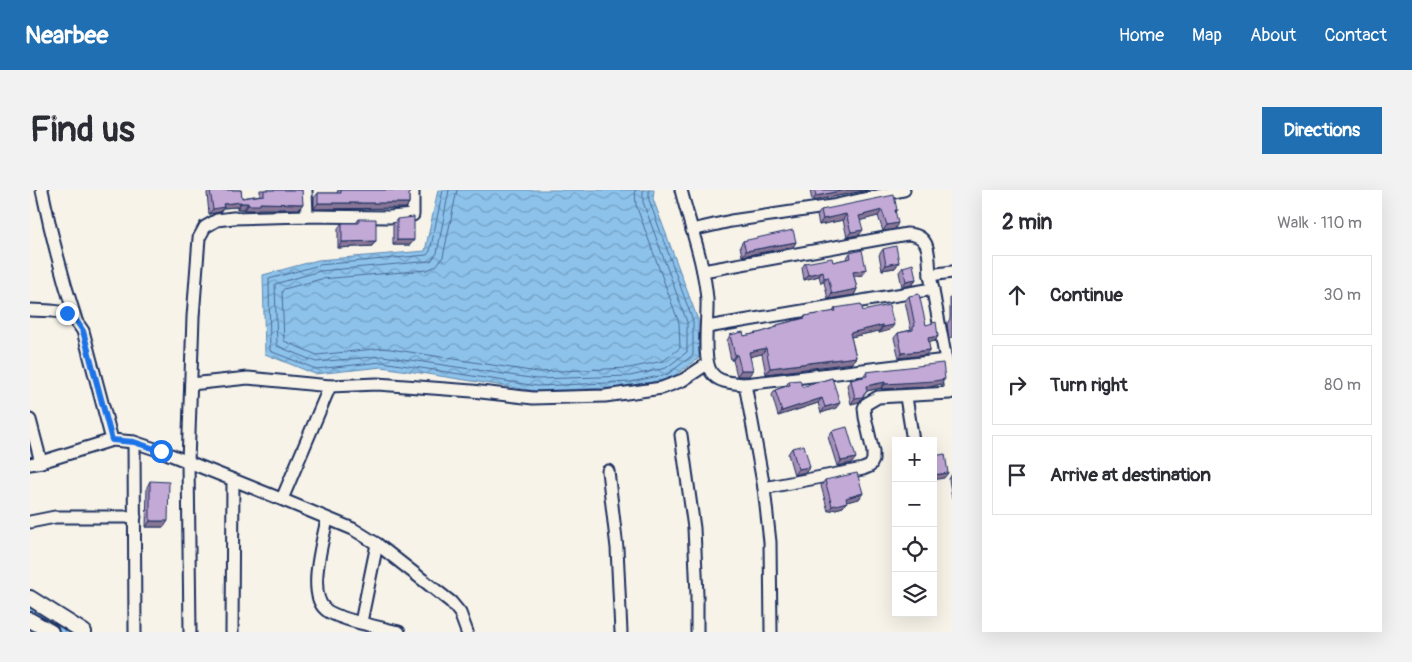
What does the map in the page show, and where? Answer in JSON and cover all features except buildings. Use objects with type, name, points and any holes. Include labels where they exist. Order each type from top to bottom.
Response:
[{"type":"main road","points":[[30,598],[84,632]]},
{"type":"main road","points":[[30,620],[50,632]]},
{"type":"street","points":[[42,190],[63,281],[76,320],[83,331],[112,440]]},
{"type":"street","points":[[306,190],[306,216]]},
{"type":"street","points":[[190,632],[188,462],[193,317],[199,238],[205,228],[217,220],[233,218],[306,216],[389,217],[412,215],[413,190]]},
{"type":"street","points":[[681,190],[703,271],[707,299],[707,364],[712,374],[724,382],[745,384],[946,360]]},
{"type":"street","points":[[692,230],[731,221],[832,206],[904,190]]},
{"type":"street","points":[[703,271],[907,234],[918,234],[924,240],[928,249],[930,275],[951,393],[878,397],[866,404],[864,408],[874,452],[870,466],[863,469],[764,488]]},
{"type":"street","points":[[930,275],[952,272]]},
{"type":"street","points":[[707,327],[933,289]]},
{"type":"street","points":[[30,310],[67,313],[76,320]]},
{"type":"street","points":[[191,384],[248,378],[330,386],[377,384],[472,391],[533,398],[605,396],[662,388],[683,380],[707,364]]},
{"type":"street","points":[[745,384],[764,488],[770,542],[771,632]]},
{"type":"street","points":[[282,499],[330,386]]},
{"type":"street","points":[[906,396],[912,437]]},
{"type":"street","points":[[30,420],[36,463],[112,440],[134,442],[282,499],[353,530],[377,544],[452,602],[460,614],[467,632]]},
{"type":"street","points":[[681,435],[694,528],[698,595],[697,632]]},
{"type":"street","points":[[134,442],[135,632]]},
{"type":"street","points":[[608,471],[617,548],[621,632]]},
{"type":"street","points":[[232,632],[233,480]]},
{"type":"street","points":[[30,522],[55,517],[135,517]]},
{"type":"street","points":[[327,519],[317,574],[316,591],[319,602],[326,611],[399,632]]},
{"type":"street","points":[[361,622],[377,544]]},
{"type":"water","points":[[438,190],[654,190],[653,199],[698,320],[699,358],[671,378],[631,387],[536,391],[382,367],[315,374],[265,354],[263,275],[318,260],[425,251]]},
{"type":"waterway","points":[[30,609],[69,632]]},
{"type":"route","points":[[67,313],[76,320],[83,331],[112,440],[134,442],[161,451]]}]
